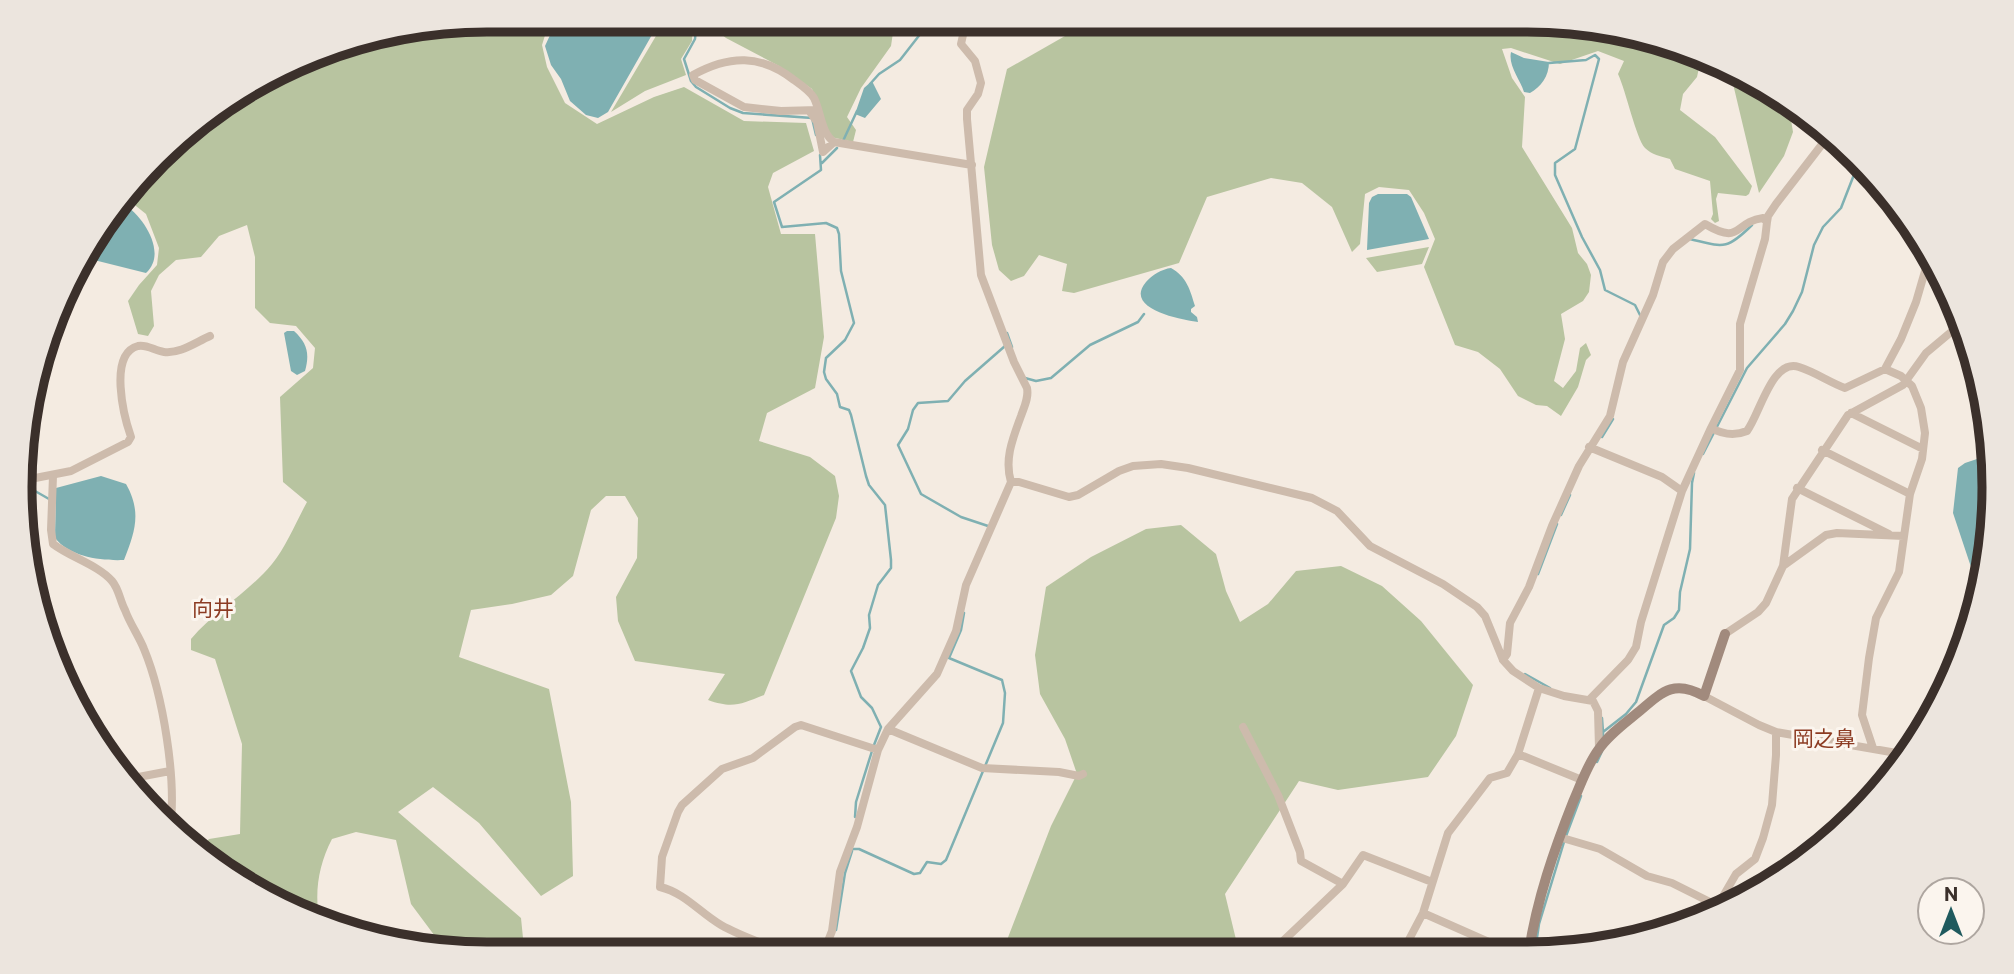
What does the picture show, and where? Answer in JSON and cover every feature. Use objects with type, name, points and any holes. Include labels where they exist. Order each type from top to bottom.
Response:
[{"type":"street","points":[[828,942],[832,931],[840,872],[857,827],[874,749],[888,729],[937,674],[956,631],[966,584],[1012,482],[1008,470],[1011,443],[1028,392],[981,275],[967,110],[978,94],[981,83],[975,61],[961,44],[964,32]]},
{"type":"street","points":[[814,111],[781,111],[738,105],[695,80],[693,75],[716,65],[753,59],[781,70],[812,95],[823,152],[834,142]]},
{"type":"street","points":[[814,111],[834,142],[972,165]]},
{"type":"street","points":[[1590,699],[1618,672],[1636,647],[1641,622],[1682,491],[1714,430],[1740,370],[1740,324],[1765,239],[1768,216],[1824,142]]},
{"type":"street","points":[[1503,660],[1507,654],[1512,619],[1529,587],[1552,526],[1589,447],[1610,416],[1628,348],[1653,295],[1667,256],[1704,224],[1721,234],[1731,234],[1756,219],[1763,218],[1767,222]]},
{"type":"street","points":[[1714,430],[1736,434],[1747,431],[1769,387],[1785,367],[1798,366],[1845,388],[1885,369],[1911,314],[1926,268]]},
{"type":"street","points":[[1704,696],[1725,634],[1763,608],[1783,566],[1792,499],[1822,450],[1851,413],[1908,381],[1926,353],[1954,330]]},
{"type":"street","points":[[32,479],[53,476],[84,466],[128,442],[131,437],[120,377],[128,353],[140,345],[171,352],[210,336]]},
{"type":"street","points":[[1872,748],[1862,715],[1868,658],[1876,618],[1899,572],[1899,537],[1923,449],[1925,427],[1921,408],[1908,381],[1885,369]]},
{"type":"street","points":[[1851,413],[1923,449]]},
{"type":"street","points":[[1589,447],[1662,477],[1682,491]]},
{"type":"street","points":[[1822,450],[1910,494]]},
{"type":"street","points":[[1012,482],[1069,497],[1079,495],[1119,471],[1161,464],[1311,498],[1337,511],[1370,546],[1443,584],[1477,607],[1485,616],[1503,660],[1513,671],[1539,688],[1593,701],[1598,709],[1605,745]]},
{"type":"street","points":[[53,476],[53,544],[82,559],[114,583],[124,610],[145,650],[157,695],[170,771],[171,814]]},
{"type":"street","points":[[1797,488],[1899,537]]},
{"type":"street","points":[[1783,566],[1826,535],[1837,533],[1899,537]]},
{"type":"street","points":[[1408,942],[1423,913],[1451,829],[1490,778],[1507,773],[1518,754],[1539,688]]},
{"type":"street","points":[[1531,942],[1539,905],[1581,780],[1605,745],[1652,701],[1667,691],[1687,688],[1776,732],[1894,753]]},
{"type":"street","points":[[760,942],[714,920],[686,898],[660,887],[664,848],[682,805],[722,769],[753,758],[801,725],[874,749]]},
{"type":"street","points":[[1244,727],[1278,795],[1301,861],[1343,884]]},
{"type":"street","points":[[888,729],[985,768],[1059,772],[1079,776],[1083,774]]},
{"type":"street","points":[[1723,898],[1736,874],[1755,859],[1763,838],[1772,805],[1776,732]]},
{"type":"street","points":[[1518,754],[1581,780]]},
{"type":"street","points":[[137,777],[170,771]]},
{"type":"street","points":[[1563,838],[1600,849],[1647,876],[1672,883],[1713,903]]},
{"type":"street","points":[[1282,942],[1343,884],[1363,855],[1432,882]]},
{"type":"street","points":[[1423,913],[1489,942]]},
{"type":"green space","points":[[457,32],[546,32],[542,45],[547,67],[565,103],[597,124],[654,97],[684,87],[744,121],[806,123],[814,151],[773,173],[768,187],[781,234],[815,234],[824,337],[815,388],[767,413],[759,441],[810,457],[835,476],[839,496],[836,518],[764,695],[731,705],[708,700],[725,674],[635,661],[618,621],[616,597],[637,558],[638,518],[625,496],[606,496],[591,510],[573,576],[551,595],[471,610],[459,657],[549,689],[571,802],[573,876],[541,896],[479,823],[433,787],[398,812],[521,918],[523,942],[438,940],[411,904],[396,840],[356,832],[332,839],[318,880],[318,910],[259,881],[205,843],[209,839],[240,834],[242,744],[215,659],[191,650],[191,639],[272,564],[307,502],[283,482],[280,397],[313,368],[315,348],[296,326],[270,323],[255,308],[255,257],[247,225],[219,236],[201,257],[176,260],[159,275],[151,291],[154,326],[148,336],[138,334],[128,301],[157,265],[159,248],[146,214],[132,203],[145,187],[187,145],[234,108],[313,66],[369,47],[428,35]]},
{"type":"green space","points":[[658,32],[692,32],[692,41],[681,59],[686,75],[645,91],[611,112]]},
{"type":"green space","points":[[718,32],[893,32],[891,46],[861,88],[847,117],[856,130],[853,142],[831,137],[812,89],[779,66]]},
{"type":"green space","points":[[1067,32],[1557,32],[1616,40],[1700,65],[1697,77],[1683,94],[1680,110],[1715,137],[1752,186],[1746,196],[1718,193],[1716,199],[1719,221],[1715,223],[1711,219],[1713,214],[1710,181],[1675,169],[1670,159],[1650,152],[1642,143],[1618,74],[1624,61],[1598,51],[1560,64],[1511,48],[1502,49],[1512,78],[1525,97],[1522,147],[1572,228],[1578,253],[1587,264],[1591,275],[1589,292],[1583,301],[1561,314],[1565,339],[1554,381],[1563,388],[1576,371],[1580,348],[1586,343],[1591,355],[1586,360],[1578,387],[1561,416],[1547,406],[1536,405],[1518,396],[1500,369],[1478,352],[1455,345],[1424,267],[1435,239],[1424,213],[1409,190],[1379,187],[1365,194],[1360,244],[1352,252],[1332,207],[1302,183],[1271,178],[1207,197],[1179,263],[1074,293],[1062,291],[1067,264],[1039,255],[1024,276],[1011,281],[999,270],[992,245],[984,167],[1007,69],[1065,36]]},
{"type":"green space","points":[[1732,80],[1766,99],[1791,120],[1793,132],[1784,156],[1759,193]]},
{"type":"green space","points":[[1429,247],[1422,264],[1377,272],[1366,258]]},
{"type":"green space","points":[[89,266],[92,269],[84,275]]},
{"type":"green space","points":[[1181,525],[1216,554],[1226,591],[1240,622],[1268,604],[1296,571],[1341,566],[1382,586],[1421,621],[1473,685],[1456,736],[1428,777],[1338,790],[1299,781],[1225,894],[1237,942],[1006,942],[1051,826],[1077,774],[1065,739],[1040,694],[1035,655],[1046,587],[1091,557],[1146,529]]},
{"type":"water","points":[[654,32],[608,112],[598,118],[586,115],[570,101],[561,79],[551,65],[545,46],[551,33]]},
{"type":"water","points":[[1511,52],[1524,58],[1549,62],[1544,81],[1530,93],[1524,92],[1511,62]]},
{"type":"water","points":[[872,81],[881,99],[865,118],[855,114],[864,88]]},
{"type":"water","points":[[1378,194],[1407,194],[1411,197],[1429,239],[1367,250],[1369,203],[1372,197]]},
{"type":"water","points":[[128,207],[139,217],[154,246],[155,255],[146,273],[93,260]]},
{"type":"water","points":[[1171,268],[1181,275],[1187,284],[1195,306],[1191,312],[1198,322],[1168,316],[1148,306],[1142,299],[1141,291],[1146,282],[1157,273]]},
{"type":"water","points":[[294,331],[306,349],[305,371],[297,375],[291,371],[284,333]]},
{"type":"water","points":[[1982,458],[1982,517],[1974,574],[1953,513],[1958,468]]},
{"type":"water","points":[[101,476],[126,484],[134,504],[134,531],[124,560],[106,560],[77,554],[55,538],[56,488]]},
{"type":"waterway","points":[[696,32],[695,39],[684,59],[691,81],[696,87],[743,113],[812,118],[816,135]]},
{"type":"waterway","points":[[870,84],[879,74],[900,60],[922,32]]},
{"type":"waterway","points":[[1549,63],[1586,60],[1595,55],[1599,59],[1575,149],[1555,163],[1555,175],[1582,237],[1600,270],[1605,290],[1635,305],[1640,315]]},
{"type":"waterway","points":[[843,141],[857,111]]},
{"type":"waterway","points":[[822,163],[837,148]]},
{"type":"waterway","points":[[820,155],[821,170],[774,202],[782,227],[826,223],[837,228],[839,234],[841,271],[854,323],[845,340],[826,358],[824,372],[837,394],[840,407],[849,410],[869,485],[885,505],[891,560],[891,568],[878,585],[869,615],[870,628],[851,671],[861,697],[872,708],[881,727],[874,745]]},
{"type":"waterway","points":[[1703,454],[1747,368],[1793,311],[1802,292],[1814,245],[1823,227],[1841,208],[1855,172]]},
{"type":"waterway","points":[[1690,239],[1724,245],[1752,225]]},
{"type":"waterway","points":[[1025,378],[1036,381],[1051,378],[1090,345],[1138,322],[1144,314]]},
{"type":"waterway","points":[[1007,333],[1012,347]]},
{"type":"waterway","points":[[988,526],[961,517],[921,494],[898,445],[908,429],[913,410],[918,403],[948,401],[965,381],[1005,346]]},
{"type":"waterway","points":[[1602,437],[1613,419]]},
{"type":"waterway","points":[[1603,736],[1603,732],[1626,714],[1636,702],[1664,625],[1674,618],[1679,610],[1680,592],[1690,549],[1694,473]]},
{"type":"waterway","points":[[32,492],[35,491],[49,499]]},
{"type":"waterway","points":[[1561,515],[1570,495]]},
{"type":"waterway","points":[[1538,574],[1557,524]]},
{"type":"waterway","points":[[853,849],[859,849],[914,874],[920,873],[927,862],[941,864],[946,860],[1003,723],[1005,693],[1002,680],[949,658],[961,630],[964,613]]},
{"type":"waterway","points":[[1525,674],[1550,688]]},
{"type":"waterway","points":[[1602,718],[1603,732]]},
{"type":"waterway","points":[[1597,762],[1603,749]]},
{"type":"waterway","points":[[855,817],[856,802],[872,751]]},
{"type":"waterway","points":[[1566,836],[1581,796]]},
{"type":"waterway","points":[[1536,942],[1539,924],[1564,842]]},
{"type":"waterway","points":[[836,930],[845,873],[852,851]]},
{"type":"district","name":"向井","points":[[213,609]]},
{"type":"district","name":"岡之鼻","points":[[1824,739]]}]
